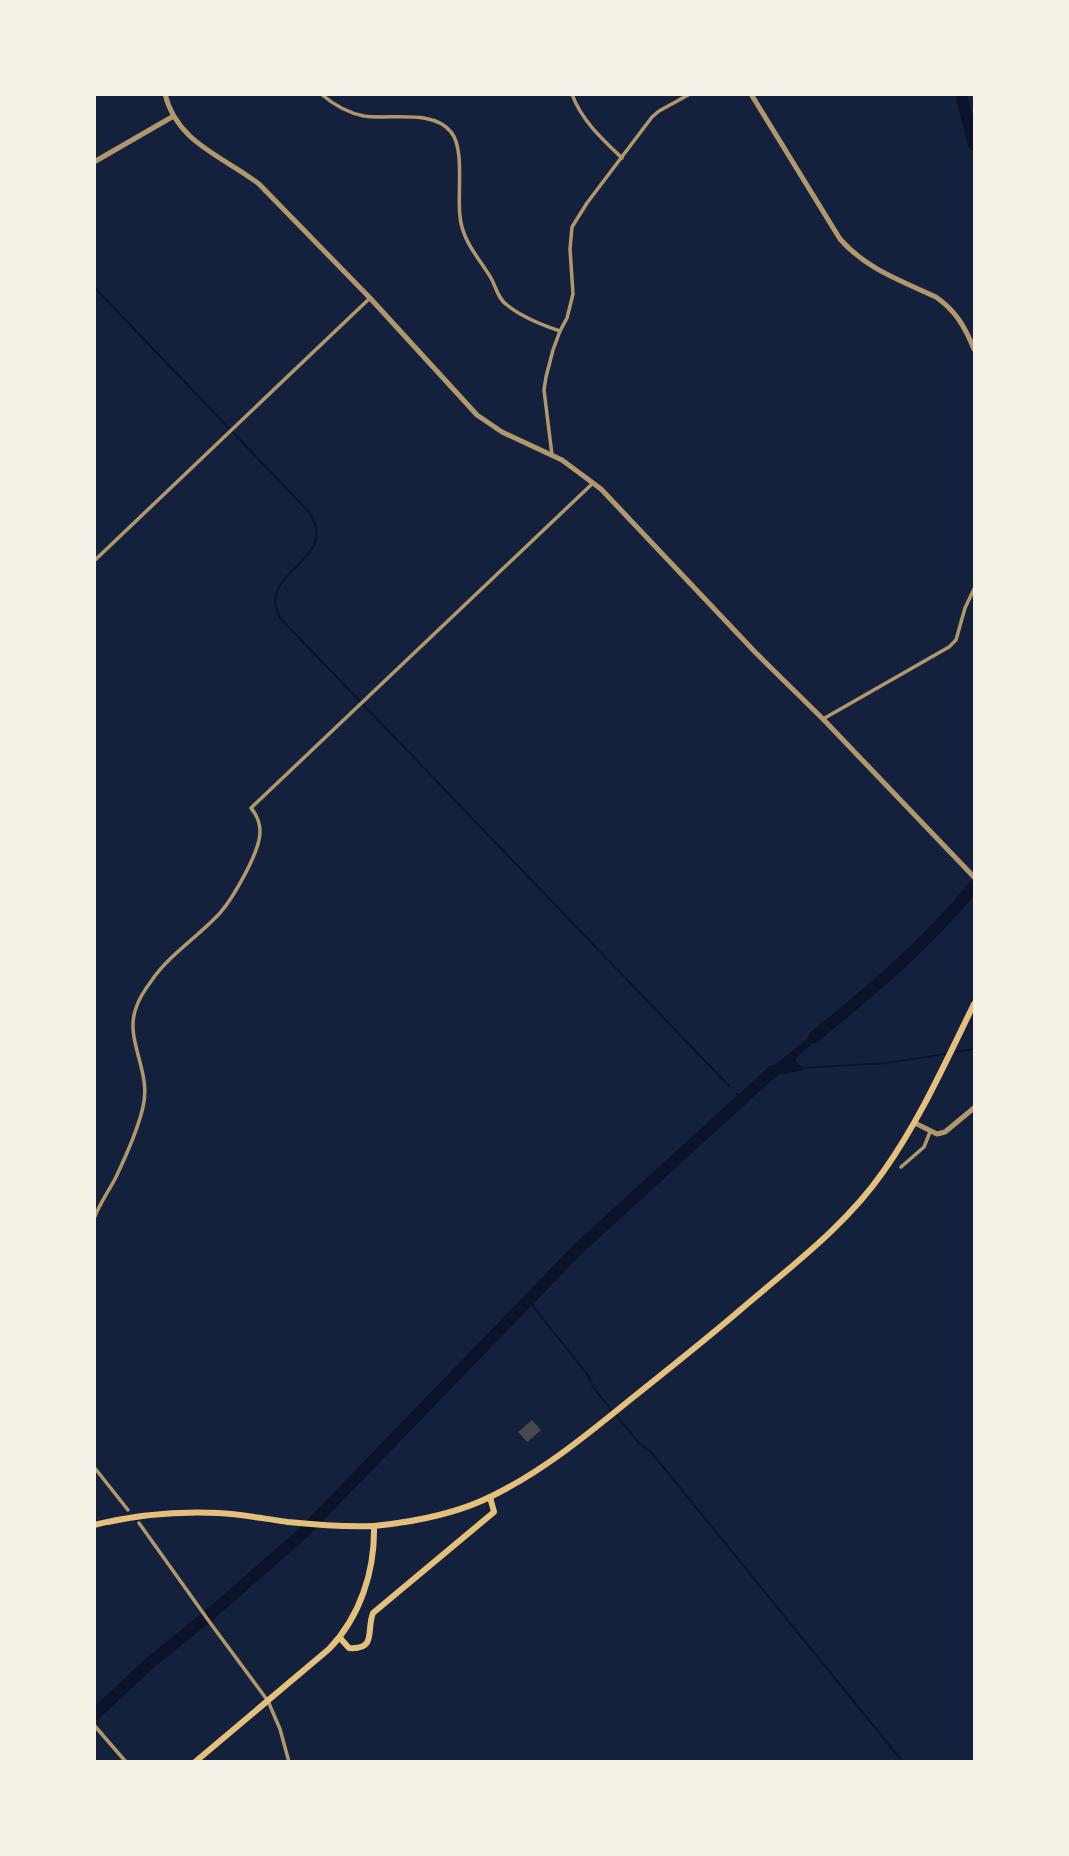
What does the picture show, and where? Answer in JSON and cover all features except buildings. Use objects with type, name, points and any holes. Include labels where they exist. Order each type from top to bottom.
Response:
[{"type":"main road","points":[[94,1525],[150,1514],[185,1512],[220,1513],[342,1526],[374,1526],[440,1514],[490,1497],[542,1466],[607,1419],[828,1233],[883,1173],[915,1123],[975,1004]]},
{"type":"main road","points":[[340,1638],[349,1648],[357,1649],[366,1645],[370,1639],[370,1620],[373,1613],[494,1512],[490,1497]]},
{"type":"main road","points":[[195,1762],[340,1638],[358,1607],[369,1575],[373,1557],[374,1526]]},
{"type":"street","points":[[165,94],[172,117],[180,127],[202,146],[259,184],[370,298],[477,415],[502,432],[570,465],[617,505],[755,652],[973,875]]},
{"type":"street","points":[[321,94],[340,108],[353,113],[373,117],[429,118],[452,132],[458,146],[460,216],[472,251],[503,302],[526,317],[560,331]]},
{"type":"street","points":[[572,94],[579,110],[622,158]]},
{"type":"street","points":[[552,455],[544,390],[548,367],[560,331],[568,318],[573,294],[569,249],[572,227],[652,117],[690,94]]},
{"type":"street","points":[[751,94],[840,239],[865,263],[945,303],[956,313],[975,349]]},
{"type":"street","points":[[94,162],[172,117]]},
{"type":"street","points":[[94,561],[370,298]]},
{"type":"street","points":[[94,1219],[125,1158],[143,1107],[146,1089],[135,1041],[135,1009],[144,992],[163,968],[219,914],[235,892],[259,840],[259,823],[250,808],[593,482]]},
{"type":"street","points":[[823,719],[949,647],[956,640],[965,608],[975,589]]},
{"type":"street","points":[[915,1123],[937,1134],[945,1132],[975,1108]]},
{"type":"street","points":[[901,1167],[924,1147],[930,1132]]},
{"type":"street","points":[[94,1468],[128,1510]]},
{"type":"street","points":[[139,1523],[268,1701],[281,1729],[289,1762]]},
{"type":"street","points":[[94,1726],[126,1762]]},
{"type":"water","points":[[825,1025],[828,1029],[796,1058],[796,1062],[804,1070],[779,1075],[765,1085],[759,1077]]},
{"type":"waterway","points":[[961,94],[974,145]]},
{"type":"waterway","points":[[94,287],[309,512],[316,529],[315,543],[278,589],[275,603],[281,619],[729,1086]]},
{"type":"waterway","points":[[814,1037],[918,947],[974,886]]},
{"type":"waterway","points":[[955,1052],[974,1049]]},
{"type":"waterway","points":[[802,1068],[886,1063],[946,1054]]},
{"type":"waterway","points":[[94,1715],[151,1662],[302,1534],[578,1249],[773,1071]]},
{"type":"waterway","points":[[737,1094],[743,1099]]},
{"type":"waterway","points":[[528,1300],[587,1374],[612,1411]]},
{"type":"waterway","points":[[616,1415],[638,1442],[651,1452],[903,1762]]}]
